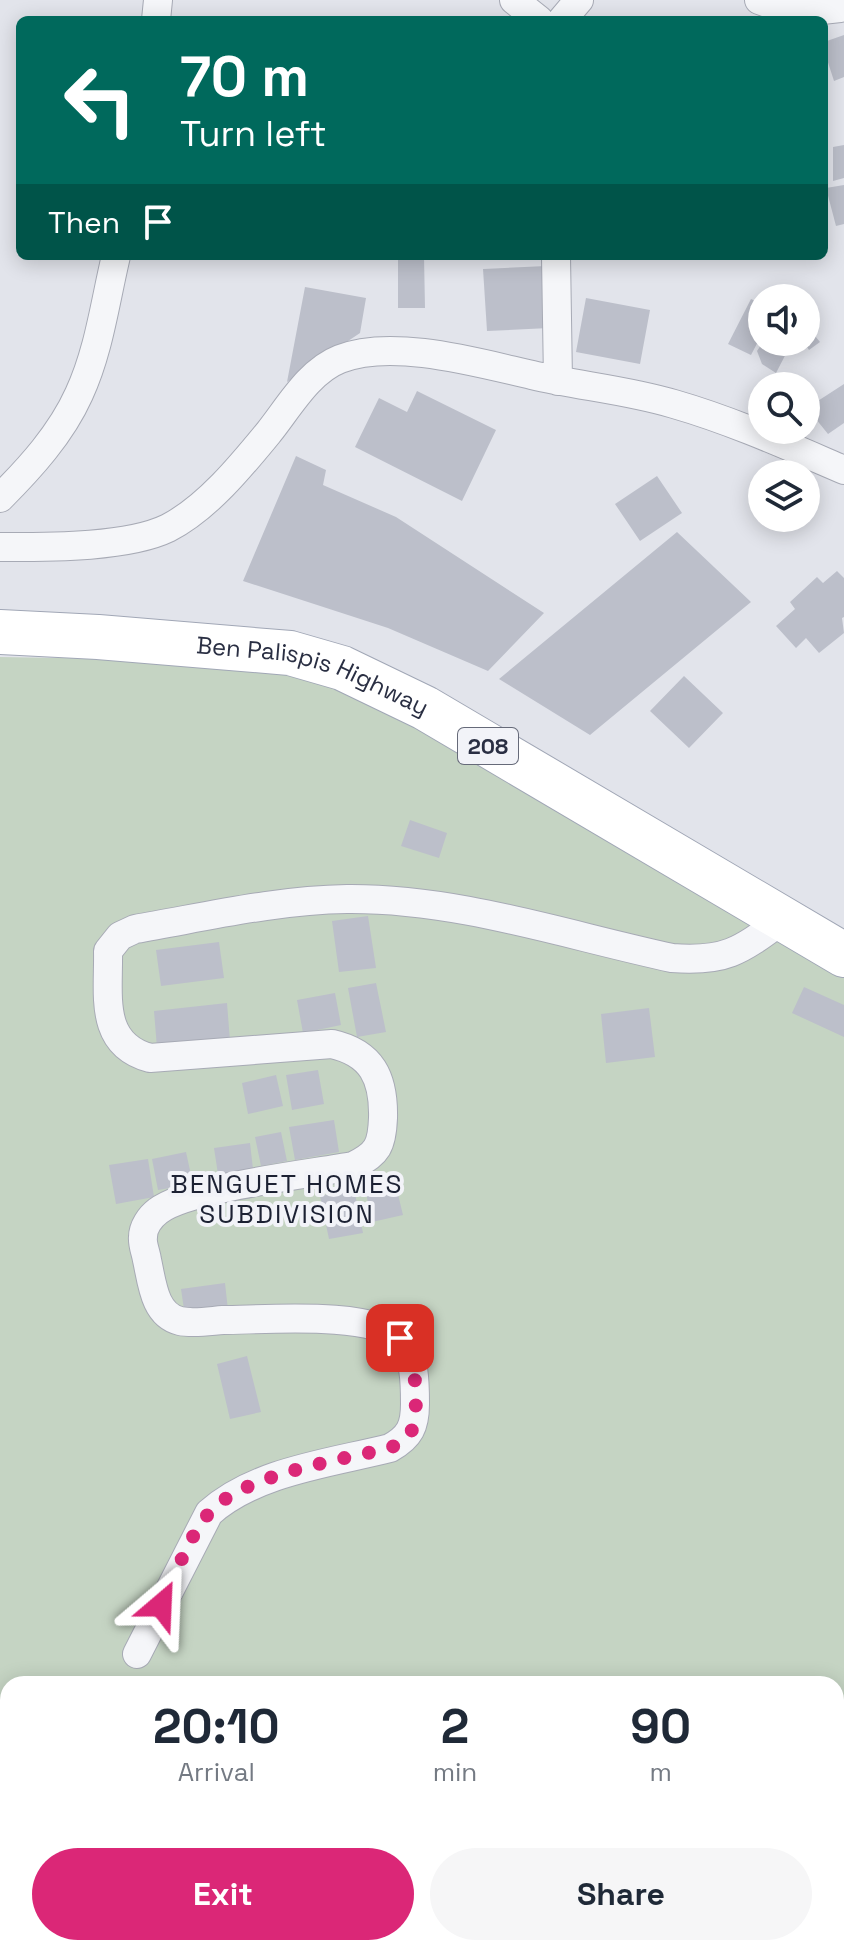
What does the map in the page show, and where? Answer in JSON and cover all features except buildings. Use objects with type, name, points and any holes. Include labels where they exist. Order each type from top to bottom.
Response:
[{"type":"main road","name":"Ben Palispis Highway","points":[[0,632],[290,653],[342,668],[425,708],[844,955]]},
{"type":"street","points":[[514,0],[534,16]]},
{"type":"street","points":[[565,16],[579,0]]},
{"type":"street","points":[[759,0],[795,13],[840,8]]},
{"type":"street","points":[[0,498],[25,473],[58,430],[79,394],[96,346],[115,260]]},
{"type":"street","points":[[556,260],[558,381]]},
{"type":"street","points":[[0,547],[67,547],[136,538],[168,528],[227,482],[296,396],[321,370],[340,359],[365,353],[449,356],[672,403],[742,426],[844,470]]},
{"type":"street","points":[[137,1654],[209,1513],[224,1499],[258,1481],[390,1448],[402,1442],[415,1421],[415,1383],[410,1355],[400,1338],[384,1328],[362,1321],[180,1321],[161,1307],[156,1298],[142,1237],[145,1226],[155,1213],[171,1203],[217,1191],[353,1166],[365,1160],[383,1139],[384,1098],[376,1072],[364,1058],[350,1048],[332,1044],[150,1058],[135,1054],[124,1047],[110,1020],[108,951],[112,943],[135,929],[303,901],[351,899],[448,907],[661,956],[699,960],[717,958],[739,950],[782,920]]},
{"type":"green space","points":[[0,657],[119,659],[305,675],[349,687],[844,969],[844,1676],[0,1676]]},
{"type":"district","name":"BENGUET HOMES SUBDIVISION","points":[[287,1199]]},
{"type":"route","points":[[161,1605],[197,1532],[209,1513],[224,1499],[258,1481],[390,1448],[402,1442],[415,1421],[415,1383],[410,1355],[400,1338]]}]
